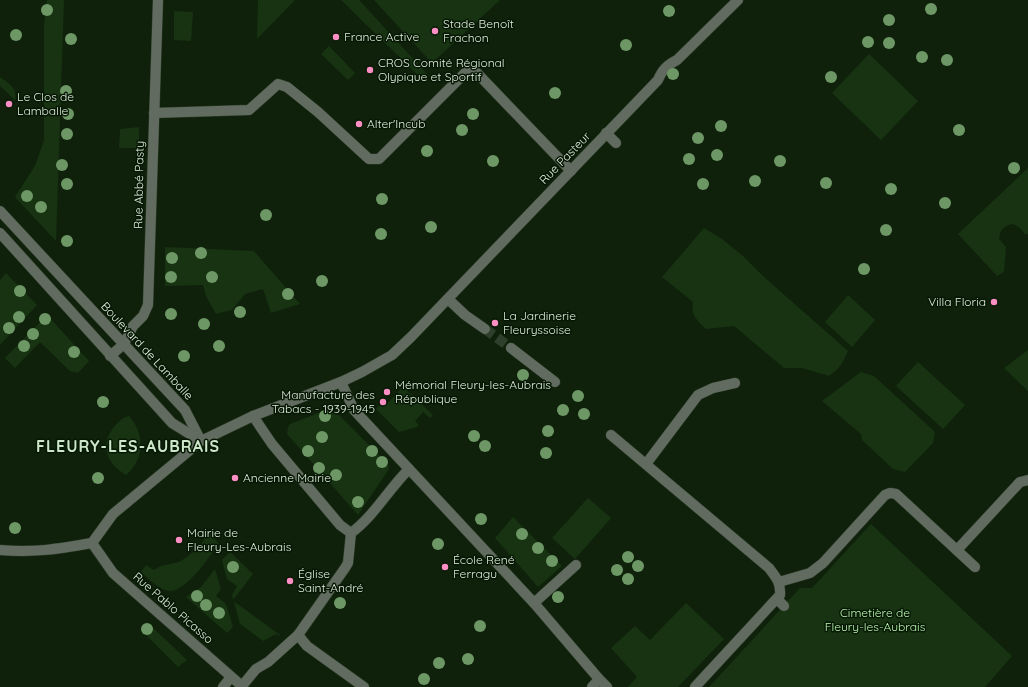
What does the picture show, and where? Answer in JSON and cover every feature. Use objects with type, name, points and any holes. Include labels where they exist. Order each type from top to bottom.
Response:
[{"type":"street","name":"Rue Abbé Pasty","points":[[110,356],[124,344],[133,326],[142,316],[148,305],[158,0]]},
{"type":"street","name":"Rue Pasteur","points":[[92,543],[113,514],[201,441],[254,416],[341,382],[392,355],[408,334],[448,299],[658,80],[662,72],[670,64],[677,60],[738,0]]},
{"type":"street","points":[[154,113],[249,110],[278,84],[287,87],[318,112],[370,159],[379,159],[466,72],[476,72],[571,171]]},
{"type":"street","points":[[606,133],[616,143]]},
{"type":"street","name":"Boulevard de Lamballe","points":[[0,211],[185,410],[201,441]]},
{"type":"street","points":[[0,233],[172,423],[201,441]]},
{"type":"street","points":[[448,299],[465,314],[486,329]]},
{"type":"street","points":[[511,348],[555,382]]},
{"type":"street","points":[[341,382],[354,410],[534,603],[607,687]]},
{"type":"street","points":[[646,464],[698,395],[713,388],[734,383]]},
{"type":"street","points":[[254,416],[272,444],[340,525],[351,533]]},
{"type":"street","points":[[611,435],[769,568],[779,582],[781,588],[780,602],[695,687]]},
{"type":"street","points":[[351,533],[363,525],[399,479],[409,469]]},
{"type":"street","points":[[957,550],[1020,482],[1028,480]]},
{"type":"street","points":[[779,582],[810,573],[824,563],[885,495],[890,493],[896,494],[975,567]]},
{"type":"street","points":[[243,686],[256,669],[268,662],[298,636],[348,563],[351,533]]},
{"type":"street","points":[[0,550],[24,552],[53,550],[92,543]]},
{"type":"street","name":"Rue Pablo Picasso","points":[[92,543],[113,573],[243,686]]},
{"type":"street","points":[[534,603],[576,565]]},
{"type":"street","points":[[298,636],[307,646],[364,687]]},
{"type":"street","points":[[222,687],[231,677]]},
{"type":"street","points":[[592,687],[599,679]]},
{"type":"green space","points":[[47,0],[64,0],[56,241],[15,197],[35,166],[44,140],[44,25]]},
{"type":"green space","points":[[258,0],[295,0],[257,39]]},
{"type":"green space","points":[[341,0],[359,0],[428,75],[422,79]]},
{"type":"green space","name":"Stade Benoît Frachon","points":[[374,0],[500,0],[432,63]]},
{"type":"green space","points":[[174,11],[193,12],[191,41],[174,40]]},
{"type":"green space","points":[[329,46],[355,73],[348,80],[321,54]]},
{"type":"green space","points":[[869,54],[918,101],[881,140],[832,93]]},
{"type":"green space","points":[[0,77],[14,89],[16,96],[15,100],[0,86]]},
{"type":"green space","points":[[139,127],[139,148],[119,148],[120,129]]},
{"type":"green space","points":[[1028,168],[1028,234],[1025,234],[1019,227],[1013,224],[1007,226],[1000,233],[999,239],[1006,247],[1004,272],[997,276],[958,234]]},
{"type":"green space","points":[[704,228],[722,239],[743,256],[764,277],[848,351],[843,362],[836,371],[829,376],[802,368],[784,368],[734,326],[706,329],[700,324],[694,314],[692,306],[693,302],[662,277]]},
{"type":"green space","points":[[165,247],[254,251],[300,304],[271,313],[263,289],[245,294],[232,310],[216,314],[206,296],[203,285],[165,286]]},
{"type":"green space","points":[[6,273],[37,305],[0,345],[0,280]]},
{"type":"green space","points":[[848,295],[875,320],[852,347],[825,322]]},
{"type":"green space","points":[[47,315],[89,361],[78,373],[70,371],[40,342],[15,368],[5,358]]},
{"type":"green space","points":[[1028,350],[1028,391],[1004,368]]},
{"type":"green space","points":[[918,362],[965,405],[943,429],[896,386]]},
{"type":"green space","points":[[861,372],[874,376],[935,432],[933,443],[905,472],[893,469],[862,440],[861,434],[822,401]]},
{"type":"green space","points":[[403,387],[433,415],[430,418],[423,412],[415,421],[419,425],[417,427],[399,432],[376,409],[381,404],[385,406]]},
{"type":"green space","points":[[329,409],[340,416],[388,464],[389,469],[358,515],[287,434],[290,424]]},
{"type":"green space","points":[[129,416],[138,431],[141,446],[137,462],[126,475],[119,471],[110,460],[106,447],[109,434],[114,427],[120,420]]},
{"type":"green space","points":[[588,498],[611,518],[575,559],[552,538]]},
{"type":"green space","points":[[513,517],[562,566],[538,587],[495,538]]},
{"type":"green space","name":"Cimetière de Fleury-les-Aubrais","points":[[871,524],[1012,656],[985,687],[709,687],[800,588],[812,588]]},
{"type":"green space","points":[[209,532],[219,544],[197,573],[182,586],[175,590],[165,590],[141,572],[146,565],[154,570],[161,566],[179,562],[200,546]]},
{"type":"green space","points":[[230,552],[253,574],[233,600],[232,595],[237,586],[227,579],[222,560]]},
{"type":"green space","points":[[215,569],[221,589],[216,596],[226,604],[233,627],[227,633],[186,597],[201,587]]},
{"type":"green space","points":[[234,602],[280,635],[279,636],[276,634],[263,641],[240,624]]},
{"type":"green space","points":[[686,603],[724,639],[678,687],[628,687],[637,677],[611,648],[635,626],[650,640]]},
{"type":"green space","points":[[146,624],[150,625],[187,660],[178,667],[142,631],[142,627]]},
{"type":"tunnel","points":[[485,329],[511,348]]},
{"type":"place","name":"Stade Benoît Frachon","points":[[435,31]]},
{"type":"place","name":"France Active","points":[[336,37]]},
{"type":"place","name":"CROS Comité Régional Olypique et Sportif","points":[[370,70]]},
{"type":"place","name":"Le Clos de Lamballe","points":[[9,104]]},
{"type":"place","name":"Alter'Incub","points":[[359,124]]},
{"type":"place","name":"Villa Floria","points":[[994,302]]},
{"type":"place","name":"La Jardinerie Fleuryssoise","points":[[495,323]]},
{"type":"place","name":"Mémorial Fleury-les-Aubrais République","points":[[387,392]]},
{"type":"place","name":"Manufacture des Tabacs - 1939-1945","points":[[383,402]]},
{"type":"place","name":"Ancienne Mairie","points":[[235,478]]},
{"type":"place","name":"Mairie de Fleury-Les-Aubrais","points":[[179,540]]},
{"type":"place","name":"École René Ferragu","points":[[445,567]]},
{"type":"place","name":"Église Saint-André","points":[[290,581]]},
{"type":"district","name":"FLEURY-LES-AUBRAIS","points":[[128,446]]}]
